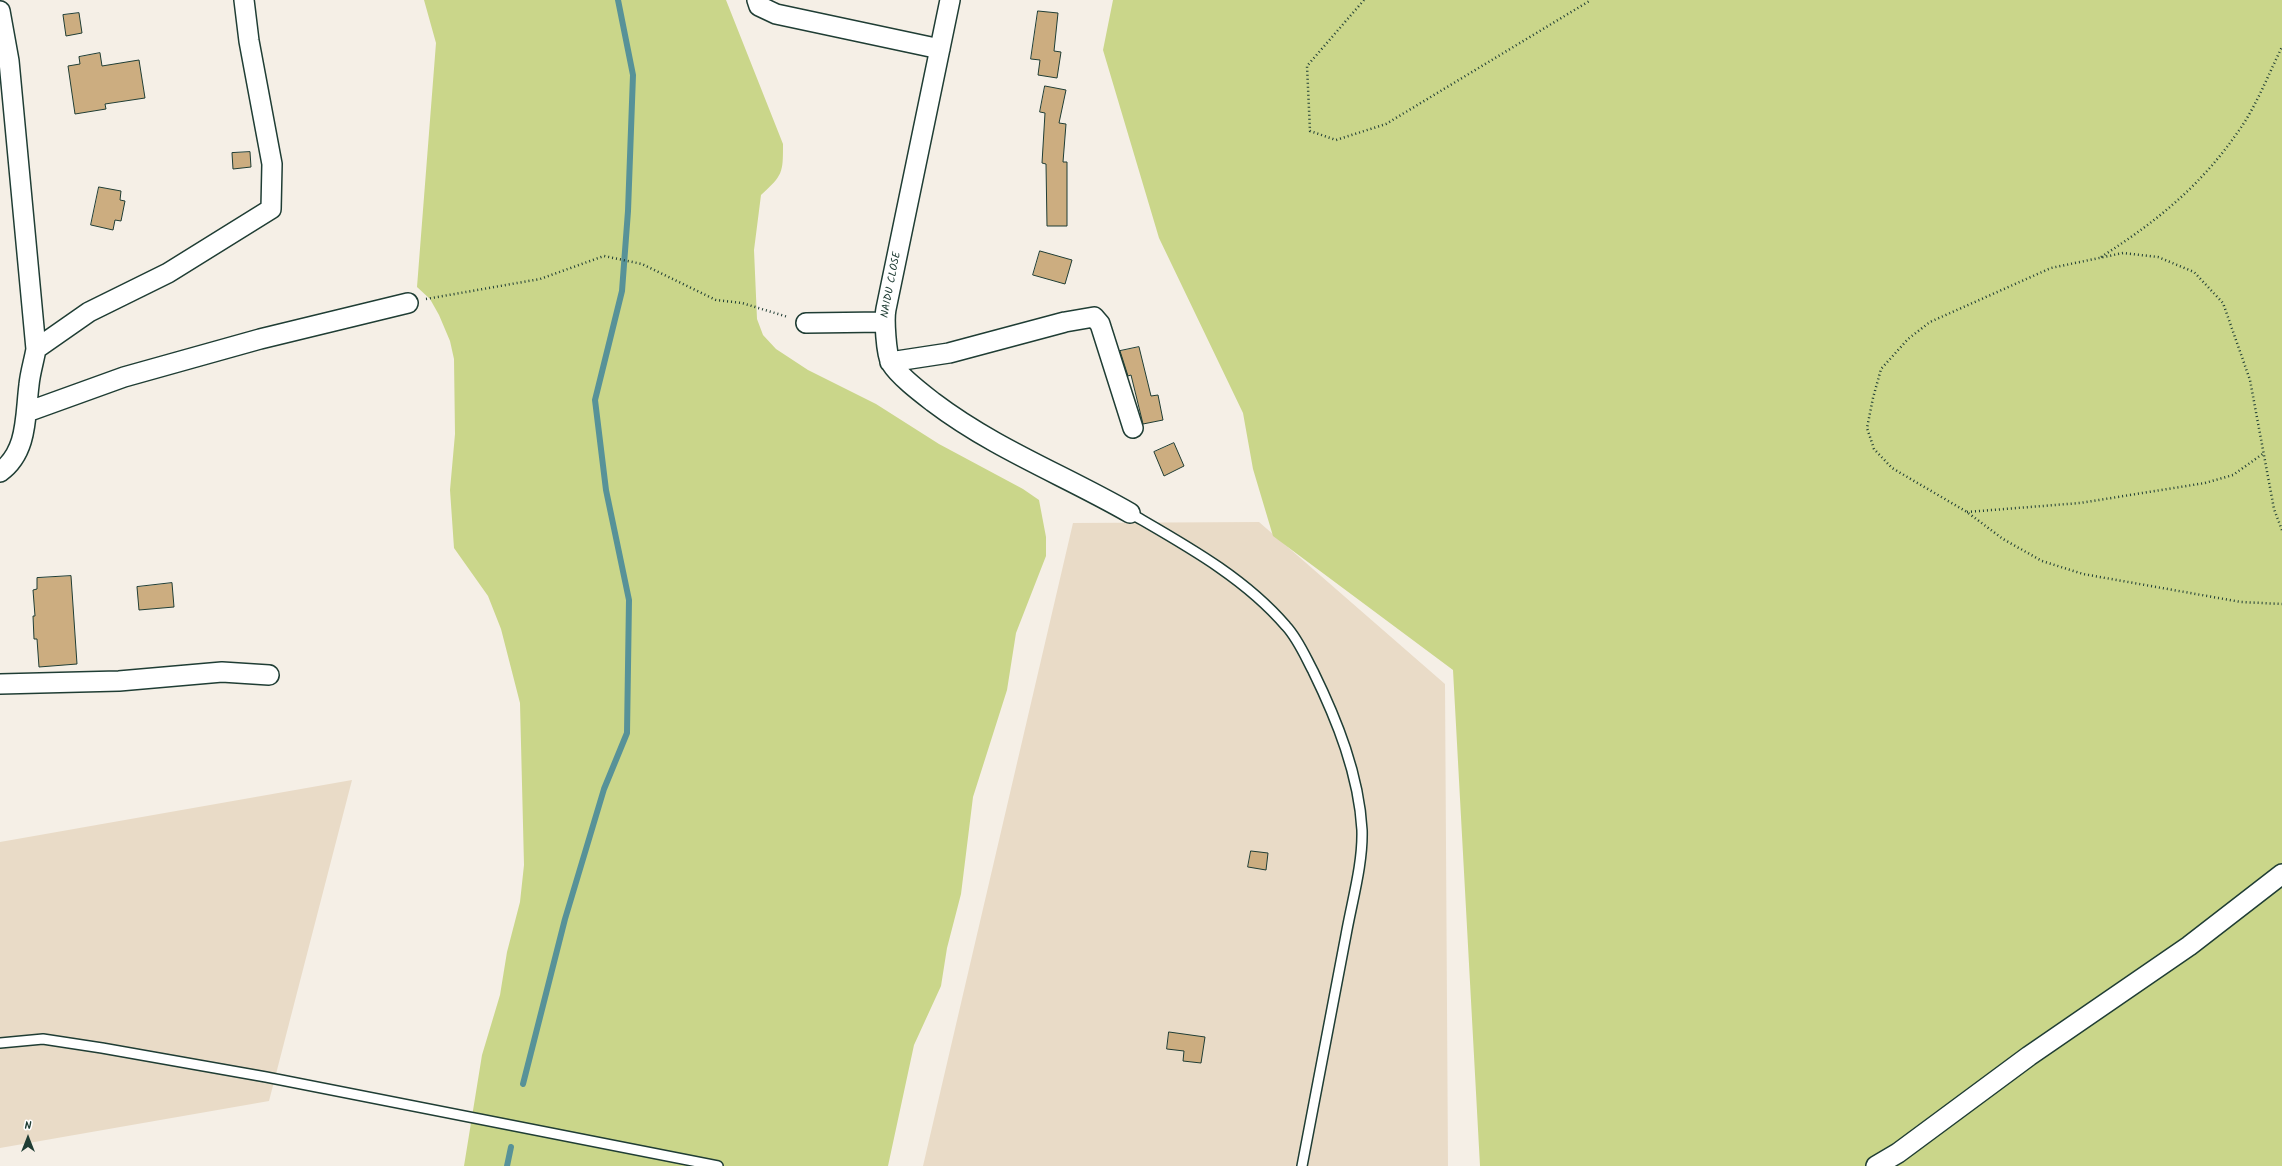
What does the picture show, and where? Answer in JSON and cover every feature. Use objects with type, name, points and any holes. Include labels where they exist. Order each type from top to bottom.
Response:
[{"type":"street","points":[[36,349],[89,312],[168,273],[271,209],[272,164],[249,41],[244,0]]},
{"type":"street","points":[[757,0],[759,6],[776,14],[940,49]]},
{"type":"street","name":"NAIDU CLOSE","points":[[890,362],[884,322],[950,0]]},
{"type":"street","points":[[0,12],[9,61],[36,349],[29,385],[23,440],[8,467],[0,472]]},
{"type":"street","points":[[27,412],[124,377],[260,339],[408,303]]},
{"type":"street","points":[[890,362],[949,353],[1065,322],[1094,317],[1100,324],[1133,428]]},
{"type":"street","points":[[806,323],[884,322]]},
{"type":"street","points":[[890,362],[923,394],[963,425],[998,446],[1130,513]]},
{"type":"street","points":[[0,684],[119,681],[222,672],[269,675]]},
{"type":"street","points":[[1876,1166],[1898,1153],[2028,1056],[2189,946],[2282,874]]},
{"type":"lane","points":[[1130,513],[1222,568],[1266,605],[1287,626],[1301,646],[1325,695],[1343,742],[1355,786],[1362,830],[1360,859],[1332,1015],[1302,1166]]},
{"type":"lane","points":[[0,1043],[43,1039],[102,1048],[266,1077],[718,1166]]},
{"type":"path","points":[[1364,0],[1307,66],[1310,131],[1336,140],[1386,124],[1591,0]]},
{"type":"path","points":[[2098,258],[2143,230],[2197,185],[2242,125],[2282,47]]},
{"type":"path","points":[[2282,530],[2274,509],[2250,380],[2223,303],[2194,272],[2158,258],[2124,253],[2051,268],[1930,322],[1908,339],[1881,369],[1873,398],[1868,428],[1874,450],[1892,468],[1967,512],[2003,539],[2042,561],[2083,574],[2241,602],[2282,604]]},
{"type":"path","points":[[408,303],[540,279],[604,256],[642,264],[716,300],[742,303],[806,323]]},
{"type":"path","points":[[1967,512],[2080,503],[2205,483],[2233,475],[2264,453]]},
{"type":"shaded area","points":[[1259,522],[1445,684],[1448,1166],[923,1166],[1073,523]]},
{"type":"shaded area","points":[[352,780],[269,1101],[0,1148],[0,842]]},
{"type":"green space","points":[[424,0],[726,0],[783,144],[782,168],[778,178],[761,195],[754,250],[757,319],[763,335],[776,349],[808,370],[876,404],[939,444],[1023,489],[1039,500],[1046,537],[1046,556],[1016,633],[1007,690],[973,797],[961,894],[947,948],[941,986],[914,1045],[888,1166],[464,1166],[482,1055],[500,995],[507,952],[520,902],[524,865],[520,703],[501,629],[488,596],[454,548],[450,490],[455,434],[454,359],[450,341],[439,315],[430,299],[417,287],[436,43]]},
{"type":"green space","points":[[1113,0],[2282,0],[2282,1166],[1480,1166],[1453,670],[1273,536],[1253,469],[1243,413],[1159,238],[1103,50]]},
{"type":"building","points":[[1038,11],[1058,13],[1054,51],[1061,52],[1057,78],[1038,75],[1040,60],[1031,59]]},
{"type":"building","points":[[79,13],[82,33],[66,36],[63,15]]},
{"type":"building","points":[[100,53],[102,66],[139,60],[145,98],[105,104],[106,109],[75,114],[68,66],[80,64],[79,57]]},
{"type":"building","points":[[1045,86],[1066,90],[1059,123],[1066,124],[1063,162],[1067,162],[1067,226],[1047,226],[1046,164],[1042,163],[1045,113],[1040,112]]},
{"type":"building","points":[[250,152],[251,167],[233,169],[232,153]]},
{"type":"building","points":[[99,187],[121,191],[120,200],[125,201],[121,221],[115,220],[113,230],[91,225]]},
{"type":"building","points":[[1040,251],[1072,260],[1065,284],[1033,275]]},
{"type":"building","points":[[1139,347],[1151,396],[1158,395],[1163,420],[1143,424],[1131,375],[1128,376],[1120,351]]},
{"type":"building","points":[[1174,443],[1184,466],[1164,476],[1154,452]]},
{"type":"building","points":[[71,576],[77,664],[39,667],[37,639],[34,639],[33,616],[35,616],[33,590],[37,589],[37,578]]},
{"type":"building","points":[[172,583],[174,607],[139,610],[137,587]]},
{"type":"building","points":[[1251,851],[1268,853],[1266,870],[1248,867]]},
{"type":"building","points":[[1169,1032],[1205,1037],[1201,1063],[1183,1061],[1184,1051],[1167,1049]]},
{"type":"waterway","points":[[523,1084],[565,919],[604,789],[627,733],[629,600],[606,490],[595,400],[622,291],[628,211],[633,75],[618,0]]},
{"type":"waterway","points":[[507,1166],[511,1147]]}]
